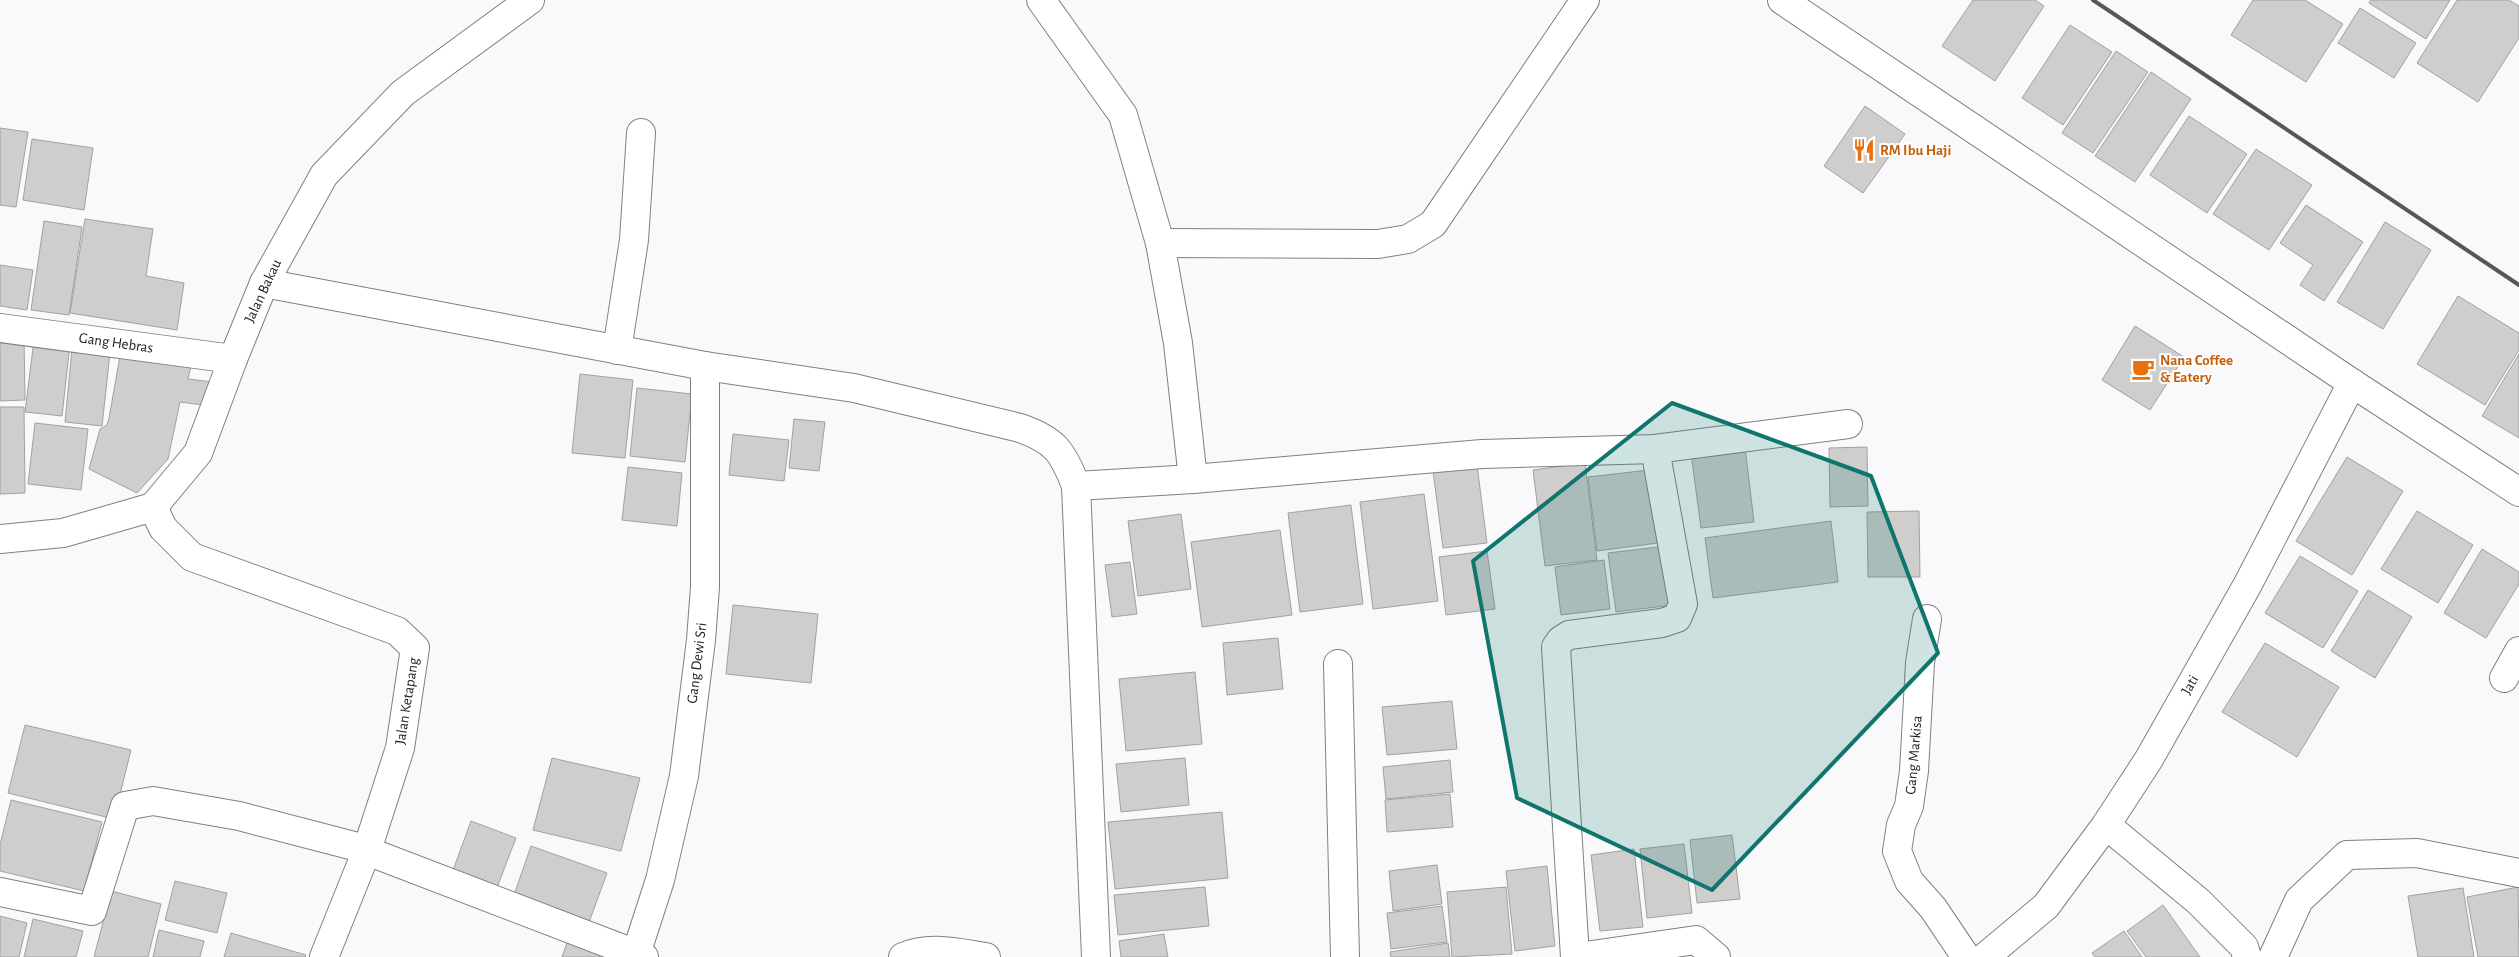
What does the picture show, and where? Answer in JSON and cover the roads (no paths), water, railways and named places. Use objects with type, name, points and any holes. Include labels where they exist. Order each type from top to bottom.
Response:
[{"type":"street","name":"Jalan Bakau","points":[[154,507],[198,453],[232,359],[264,283],[324,175],[404,93],[530,0]]},
{"type":"street","points":[[1041,0],[1123,115],[1160,243],[1178,343],[1193,479]]},
{"type":"street","points":[[1160,243],[1378,244],[1408,238],[1433,224],[1586,0]]},
{"type":"street","points":[[1782,0],[2352,383],[2519,492]]},
{"type":"street","points":[[617,350],[634,240],[641,133]]},
{"type":"street","points":[[264,283],[705,366],[854,388],[1020,428],[1039,435],[1055,446],[1066,460],[1076,486],[1096,957]]},
{"type":"street","name":"Gang Hebras","points":[[0,328],[232,359]]},
{"type":"street","name":"Gang Dewi Sri","points":[[0,892],[92,911],[125,806],[137,802],[153,801],[239,816],[368,850],[638,956],[660,880],[684,776],[701,640],[705,587],[705,366]]},
{"type":"street","name":"Jati","points":[[1985,957],[2046,906],[2106,825],[2148,759],[2248,584],[2352,383]]},
{"type":"street","points":[[1076,486],[1193,479],[1482,454],[1654,449],[1848,424]]},
{"type":"street","points":[[1654,449],[1683,604],[1677,618],[1662,623],[1569,635],[1561,640],[1556,647],[1576,957],[1696,940],[1716,957]]},
{"type":"street","points":[[0,540],[63,532],[154,507]]},
{"type":"street","name":"Jalan Ketapang","points":[[154,507],[164,528],[192,557],[397,631],[415,648],[400,748],[368,850],[324,957]]},
{"type":"street","name":"Gang Markisa","points":[[1927,620],[1920,663],[1914,771],[1909,806],[1902,825],[1897,851],[1909,881],[1933,908],[1966,957]]},
{"type":"street","points":[[2504,678],[2519,651]]},
{"type":"street","points":[[1338,664],[1345,957]]},
{"type":"street","points":[[2106,825],[2198,901],[2244,947],[2247,957]]},
{"type":"street","points":[[2272,957],[2299,900],[2348,855],[2417,853],[2519,873]]},
{"type":"street","points":[[903,957],[912,953],[943,950],[986,957]]},
{"type":"railway","points":[[2093,0],[2519,285]]},
{"type":"place","name":"RM Ibu Haji","points":[[1864,150]]},
{"type":"place","name":"Nana Coffee & Eatery","points":[[2143,369]]}]
